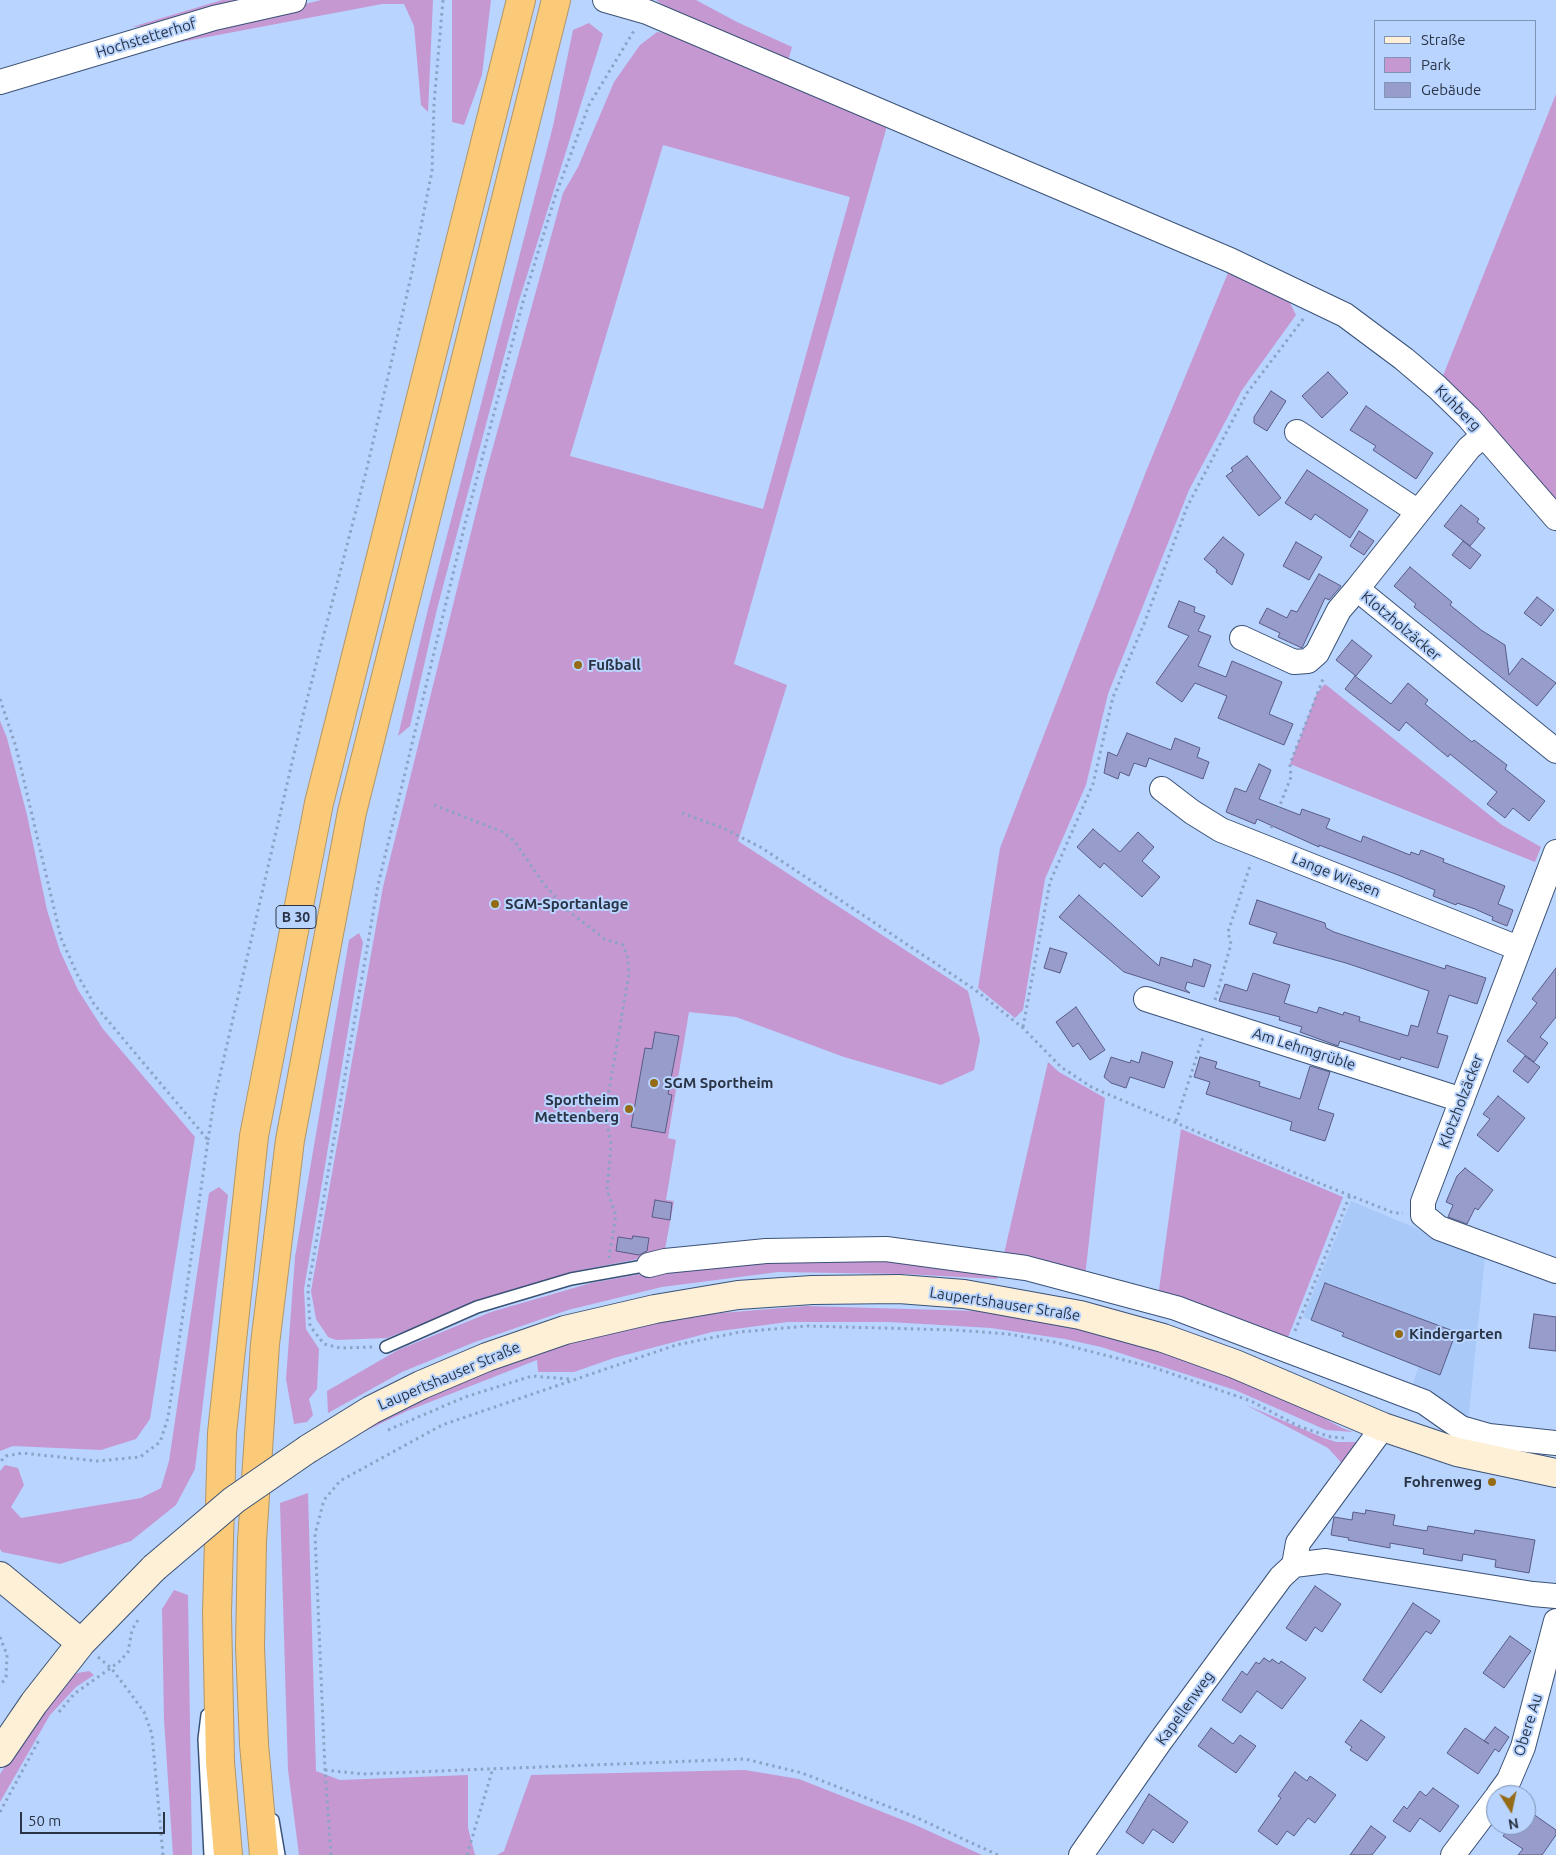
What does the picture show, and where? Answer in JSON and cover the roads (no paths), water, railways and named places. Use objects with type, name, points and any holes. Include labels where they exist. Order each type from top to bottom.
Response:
[{"type":"highway","name":"B 30","points":[[228,1855],[220,1762],[217,1613],[222,1433],[254,1136],[319,803],[522,0]]},
{"type":"highway","name":"B 30","points":[[264,1855],[254,1744],[250,1647],[252,1540],[265,1344],[290,1140],[352,812],[556,0]]},
{"type":"main road","name":"Laupertshauser Straße","points":[[0,1753],[34,1703],[81,1643],[154,1568],[234,1500],[308,1449],[371,1410],[421,1385],[487,1357],[565,1330],[655,1309],[738,1295],[812,1290],[899,1289],[964,1294],[1080,1315],[1163,1338],[1235,1364],[1373,1441],[1457,1452],[1556,1473]]},
{"type":"main road","points":[[0,1576],[81,1643]]},
{"type":"street","name":"Hochstetterhof","points":[[0,82],[214,18],[294,0]]},
{"type":"street","name":"Kuhberg","points":[[606,0],[648,12],[1230,260],[1345,315],[1431,382],[1484,435],[1556,518]]},
{"type":"street","points":[[1297,432],[1417,511]]},
{"type":"street","name":"Klotzholzäcker","points":[[1484,435],[1469,448],[1417,511],[1357,590],[1556,751]]},
{"type":"street","points":[[1242,638],[1294,662],[1308,661],[1317,652],[1339,610],[1357,590]]},
{"type":"street","name":"Lange Wiesen","points":[[1162,789],[1192,812],[1221,830],[1518,948]]},
{"type":"street","name":"Klotzholzäcker","points":[[1556,852],[1423,1202],[1424,1215],[1439,1228],[1556,1271]]},
{"type":"street","name":"Am Lehmgrüble","points":[[1146,999],[1462,1100]]},
{"type":"street","points":[[649,1265],[666,1261],[766,1251],[895,1251],[1026,1268],[1100,1286],[1176,1308],[1424,1402],[1461,1428],[1489,1436],[1556,1443]]},
{"type":"street","points":[[1373,1441],[1298,1543],[1294,1565],[1326,1561],[1556,1596]]},
{"type":"street","name":"Kapellenweg","points":[[1081,1855],[1164,1735],[1281,1577],[1294,1565]]},
{"type":"street","name":"Obere Au","points":[[1505,1785],[1523,1747],[1556,1621]]},
{"type":"street","points":[[1453,1855],[1486,1811]]},
{"type":"lane","points":[[386,1347],[477,1307],[571,1279],[607,1271],[649,1265]]},
{"type":"lane","points":[[210,1855],[204,1740],[217,1613]]},
{"type":"lane","points":[[254,1744],[276,1832],[279,1855]]},
{"type":"place","name":"Fußball","points":[[578,665]]},
{"type":"place","name":"SGM-Sportanlage","points":[[495,904]]},
{"type":"place","name":"SGM Sportheim","points":[[654,1083]]},
{"type":"place","name":"Sportheim Mettenberg","points":[[629,1109]]},
{"type":"place","name":"Kindergarten","points":[[1399,1334]]},
{"type":"place","name":"Fohrenweg","points":[[1492,1482]]}]
